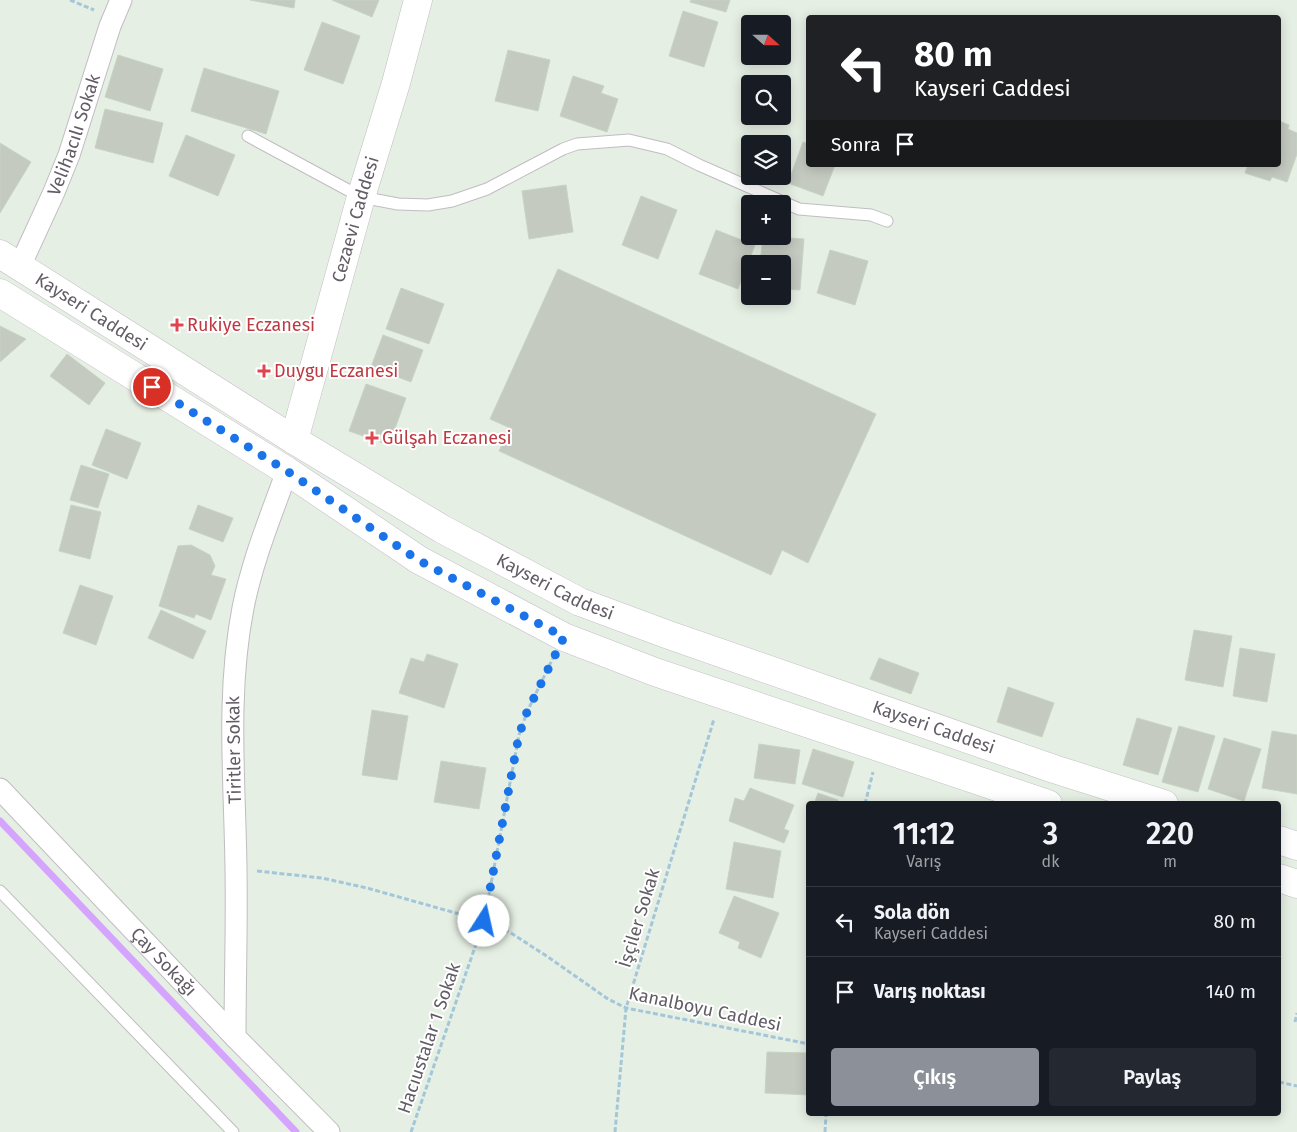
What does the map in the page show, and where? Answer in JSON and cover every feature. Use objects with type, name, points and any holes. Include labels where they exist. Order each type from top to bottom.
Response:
[{"type":"main road","name":"Cezaevi Caddesi","points":[[294,440],[418,0]]},
{"type":"main road","name":"Kayseri Caddesi","points":[[10,260],[294,440],[442,529],[580,602],[666,634],[1035,762],[1155,801]]},
{"type":"main road","name":"Kayseri Caddesi","points":[[0,293],[287,471],[418,560],[564,637],[655,672],[1039,801]]},
{"type":"main road","points":[[1281,841],[1297,846]]},
{"type":"main road","points":[[1281,879],[1297,884]]},
{"type":"street","name":"Velihacılı Sokak","points":[[10,260],[54,192],[69,155],[110,26],[121,0]]},
{"type":"street","name":"Tiritler Sokak","points":[[235,1037],[236,870],[232,733],[234,670],[250,577],[287,471]]},
{"type":"street","name":"Çay Sokağı","points":[[0,789],[235,1037],[329,1132]]},
{"type":"lane","points":[[248,136],[361,197],[398,204],[428,205],[452,202],[486,189],[563,149],[577,144],[629,140],[667,149],[798,208],[871,215],[887,221]]},
{"type":"lane","points":[[0,891],[233,1132]]},
{"type":"path","name":"Hacıustalar 1 Sokak","points":[[411,1132],[484,921],[519,735],[527,712],[564,637]]},
{"type":"path","name":"İşçiler Sokak","points":[[614,1132],[626,1008],[715,717]]},
{"type":"path","points":[[866,801],[880,747]]},
{"type":"path","name":"Kanalboyu Caddesi","points":[[236,870],[331,880],[367,888],[484,921],[511,933],[608,999],[626,1008],[806,1043]]},
{"type":"path","points":[[1295,1022],[1297,1013]]},
{"type":"path","points":[[1281,1082],[1297,1086]]},
{"type":"path","points":[[825,1132],[826,1116]]},
{"type":"building","points":[[250,0],[295,0],[294,8]]},
{"type":"building","points":[[332,0],[379,0],[372,17]]},
{"type":"building","points":[[691,0],[730,0],[726,12],[690,2]]},
{"type":"building","points":[[683,11],[718,22],[704,67],[669,56]]},
{"type":"building","points":[[322,22],[360,36],[343,84],[304,70]]},
{"type":"building","points":[[508,50],[550,60],[538,111],[495,101]]},
{"type":"building","points":[[118,55],[163,69],[150,111],[105,97]]},
{"type":"building","points":[[204,68],[279,91],[266,134],[191,111]]},
{"type":"building","points":[[573,76],[604,86],[601,93],[618,99],[607,132],[560,116]]},
{"type":"building","points":[[105,109],[163,123],[153,163],[95,148]]},
{"type":"building","points":[[1281,122],[1289,125],[1288,129],[1297,133],[1297,154],[1287,182],[1272,177],[1270,181],[1245,173],[1247,167],[1281,167]]},
{"type":"building","points":[[186,135],[235,155],[218,196],[169,176]]},
{"type":"building","points":[[803,142],[806,143],[806,167],[834,167],[823,196],[791,184],[791,175]]},
{"type":"building","points":[[0,143],[31,162],[0,213]]},
{"type":"building","points":[[566,185],[573,232],[529,239],[522,191]]},
{"type":"building","points":[[641,196],[677,210],[658,259],[622,245]]},
{"type":"building","points":[[716,230],[741,240],[741,245],[755,245],[751,255],[741,255],[741,281],[738,289],[699,274]]},
{"type":"building","points":[[791,238],[804,239],[800,290],[791,290],[791,255],[761,255],[762,245],[791,245]]},
{"type":"building","points":[[830,250],[868,261],[855,305],[817,293]]},
{"type":"building","points":[[558,269],[876,414],[808,563],[782,550],[771,575],[499,451],[510,428],[490,419]]},
{"type":"building","points":[[401,288],[444,304],[429,344],[386,329]]},
{"type":"building","points":[[0,326],[26,339],[0,362]]},
{"type":"building","points":[[383,335],[423,350],[411,382],[371,367]]},
{"type":"building","points":[[67,354],[105,383],[89,405],[50,376]]},
{"type":"building","points":[[366,384],[406,398],[389,445],[349,431]]},
{"type":"building","points":[[106,429],[141,443],[127,479],[92,465]]},
{"type":"building","points":[[81,465],[109,474],[98,508],[70,500]]},
{"type":"building","points":[[71,505],[101,512],[90,559],[59,551]]},
{"type":"building","points":[[198,505],[233,518],[223,542],[189,529]]},
{"type":"building","points":[[191,545],[210,555],[215,566],[211,575],[226,579],[211,620],[196,614],[194,618],[159,606],[178,546]]},
{"type":"building","points":[[80,585],[113,596],[96,645],[63,633]]},
{"type":"building","points":[[161,610],[206,631],[193,659],[148,638]]},
{"type":"building","points":[[1194,630],[1232,636],[1223,687],[1185,680]]},
{"type":"building","points":[[1240,648],[1275,654],[1267,702],[1233,696]]},
{"type":"building","points":[[427,654],[458,664],[444,708],[399,693],[411,658],[424,662]]},
{"type":"building","points":[[879,658],[919,673],[911,694],[870,679]]},
{"type":"building","points":[[1008,687],[1054,703],[1042,737],[997,722]]},
{"type":"building","points":[[372,710],[408,716],[397,780],[362,775]]},
{"type":"building","points":[[1137,718],[1172,728],[1158,775],[1123,765]]},
{"type":"building","points":[[1179,726],[1215,736],[1198,792],[1162,782]]},
{"type":"building","points":[[1272,731],[1297,735],[1297,794],[1262,788]]},
{"type":"building","points":[[1224,738],[1261,749],[1244,801],[1208,789]]},
{"type":"building","points":[[759,744],[800,750],[795,784],[754,778]]},
{"type":"building","points":[[813,749],[854,762],[843,797],[802,784]]},
{"type":"building","points":[[441,761],[486,768],[479,809],[434,802]]},
{"type":"building","points":[[750,788],[794,805],[784,829],[789,831],[784,843],[729,821],[735,798],[744,801]]},
{"type":"building","points":[[818,793],[838,800],[838,801],[815,801]]},
{"type":"building","points":[[734,842],[781,851],[773,898],[726,889]]},
{"type":"building","points":[[734,896],[779,913],[761,958],[738,948],[740,942],[719,933]]},
{"type":"building","points":[[767,1052],[806,1053],[806,1095],[765,1093]]},
{"type":"waterway","points":[[0,821],[296,1132]]},
{"type":"place","name":"Rukiye Eczanesi","points":[[177,325]]},
{"type":"place","name":"Duygu Eczanesi","points":[[264,371]]},
{"type":"place","name":"Gülşah Eczanesi","points":[[372,438]]},
{"type":"route","points":[[152,387],[287,471],[418,560],[564,637],[527,712],[519,735],[484,921]]}]
